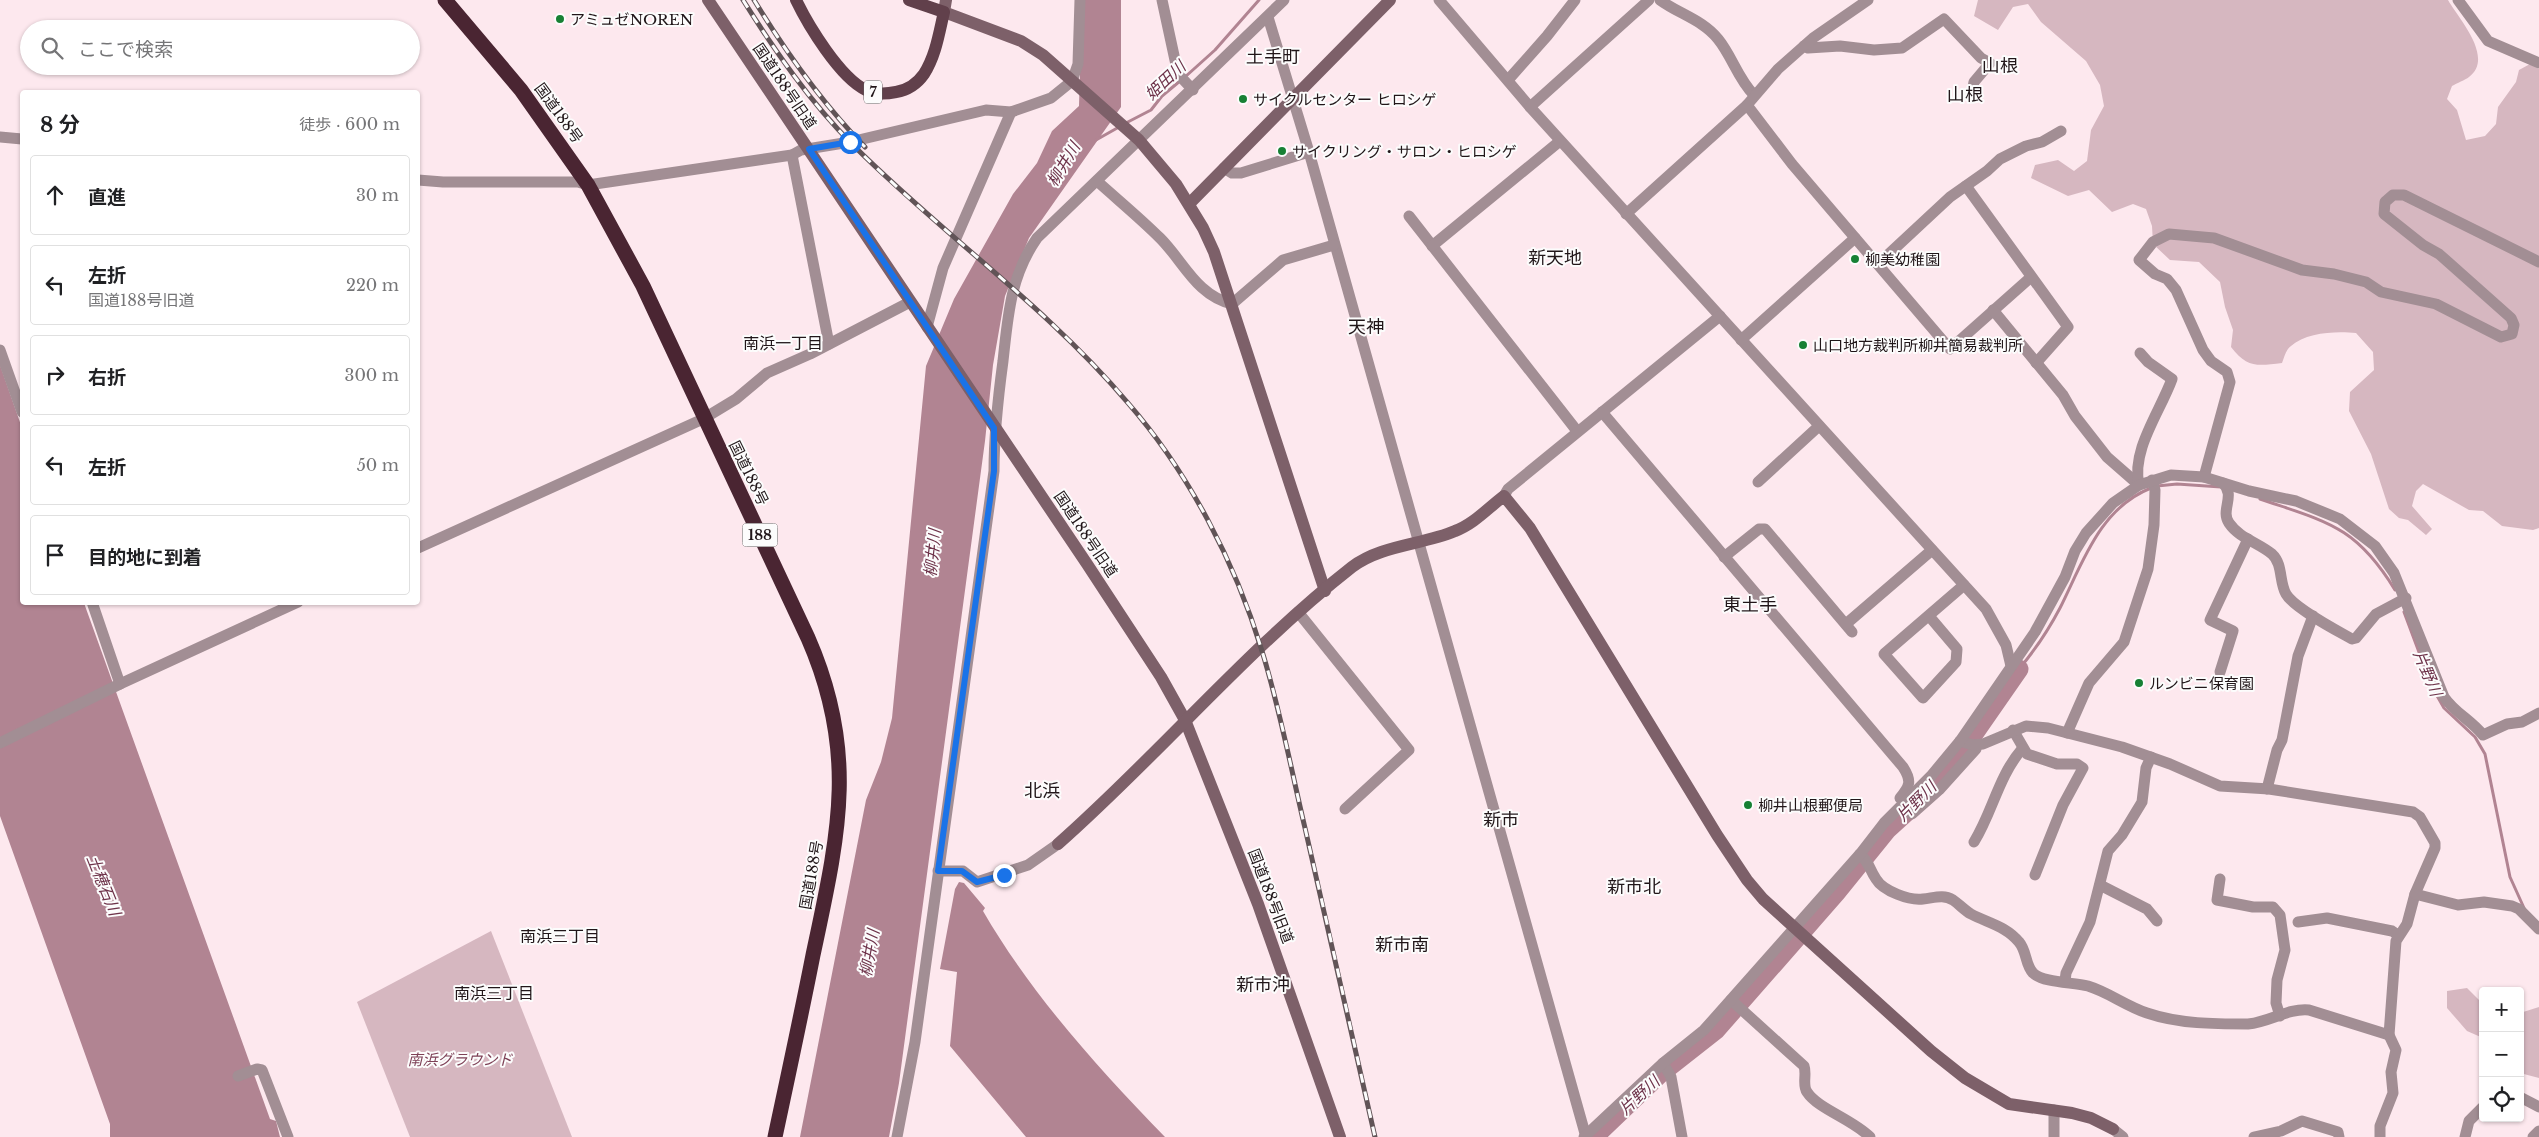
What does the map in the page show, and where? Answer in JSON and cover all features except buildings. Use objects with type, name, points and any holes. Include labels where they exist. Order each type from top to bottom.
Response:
[{"type":"highway","name":"国道188号","points":[[445,0],[521,90],[588,184],[643,286],[819,664],[832,706],[840,760],[840,801],[829,879],[775,1137]]},
{"type":"main road","name":"7","points":[[796,0],[819,40],[850,78],[867,91],[882,94],[912,87],[923,75],[937,43],[945,6]]},
{"type":"main road","points":[[909,0],[945,6]]},
{"type":"street","name":"国道188号旧道","points":[[708,0],[1151,661],[1185,720],[1258,904],[1340,1137]]},
{"type":"street","points":[[1075,84],[1078,64],[1080,0]]},
{"type":"street","points":[[1162,0],[1178,74],[1192,88]]},
{"type":"street","points":[[897,1137],[915,1042],[994,471],[992,424],[1010,299],[1028,251],[1037,238],[1284,0]]},
{"type":"street","points":[[1189,204],[1390,0]]},
{"type":"street","points":[[1439,0],[1560,141],[1986,609],[1998,627],[2011,666]]},
{"type":"street","points":[[1508,80],[1575,0]]},
{"type":"street","points":[[1530,107],[1649,0]]},
{"type":"street","points":[[1660,0],[1671,8],[1692,17],[1717,38],[1732,64],[1754,95]]},
{"type":"street","points":[[1626,214],[1747,105],[1754,95],[1804,46],[1868,0]]},
{"type":"street","points":[[2458,0],[2488,41],[2539,63]]},
{"type":"street","points":[[945,6],[1021,41],[1043,55],[1139,140],[1171,177],[1189,204],[1214,252],[1325,591]]},
{"type":"street","points":[[1268,17],[1294,99],[1585,1136],[1666,1066],[1704,1030],[1794,928],[1864,858],[1890,816],[1968,743],[2011,666],[2039,626],[2086,532],[2113,503],[2139,485],[2154,484],[2185,474],[2296,502],[2340,519],[2375,546],[2394,573],[2403,600],[2444,697],[2456,713],[2472,723],[2483,734],[2507,724],[2522,722],[2539,713]]},
{"type":"street","points":[[1804,46],[1808,48],[1840,46],[1874,50],[1902,48],[1944,19],[1981,58],[1990,63],[1974,82],[1972,92]]},
{"type":"street","points":[[420,180],[443,182],[578,182],[588,184],[792,155],[809,149],[850,142],[986,110],[1011,112],[1051,98],[1075,84]]},
{"type":"street","points":[[1747,105],[1792,164],[1950,349],[2031,277]]},
{"type":"street","points":[[929,331],[943,268],[1011,112]]},
{"type":"street","points":[[1878,264],[1950,197],[2011,152],[2042,142],[2061,131]]},
{"type":"street","points":[[0,137],[20,139]]},
{"type":"street","points":[[1432,246],[1560,141]]},
{"type":"street","points":[[1224,168],[1232,173],[1241,173],[1309,152]]},
{"type":"street","points":[[792,155],[829,344]]},
{"type":"street","points":[[1097,181],[1161,239],[1192,278],[1216,300],[1232,304]]},
{"type":"street","points":[[1966,186],[2068,327],[2036,363]]},
{"type":"street","points":[[2204,478],[2230,382],[2227,372],[2211,361],[2203,350],[2176,290],[2167,279],[2155,274],[2139,260],[2152,242],[2169,234],[2186,234],[2214,238],[2302,270],[2334,274],[2366,282],[2381,292],[2436,304],[2501,336],[2512,334],[2514,325],[2511,318],[2439,254],[2423,245],[2384,214],[2385,202],[2393,195],[2404,196],[2539,262]]},
{"type":"street","points":[[1409,216],[1577,431]]},
{"type":"street","points":[[1741,340],[1855,238]]},
{"type":"street","points":[[1232,304],[1282,260],[1334,245]]},
{"type":"street","points":[[420,547],[704,419],[736,399],[767,373],[829,344],[910,302]]},
{"type":"street","points":[[1993,310],[2063,395],[2075,416],[2107,457],[2139,485]]},
{"type":"street","points":[[938,871],[962,871],[977,882],[1028,865],[1058,844],[1298,612],[1368,557],[1418,543],[1468,525],[1504,496],[1508,489],[1577,431],[1720,316]]},
{"type":"street","points":[[0,350],[20,406]]},
{"type":"street","points":[[2139,485],[2137,476],[2139,459],[2172,380],[2148,362],[2140,353]]},
{"type":"street","points":[[1602,412],[1910,778],[1910,786],[1891,809],[1890,816]]},
{"type":"street","points":[[1758,482],[1820,426]]},
{"type":"street","points":[[2223,483],[2228,488],[2230,497],[2226,515],[2228,522],[2248,539],[2272,554],[2277,561],[2286,594],[2292,602],[2313,616],[2345,635],[2356,638],[2376,614],[2403,600]]},
{"type":"street","points":[[2068,733],[2089,683],[2124,642],[2148,569],[2154,484]]},
{"type":"street","points":[[1504,496],[1530,528],[1731,858],[1763,899],[1931,1051],[1965,1078],[2009,1104],[2054,1110],[2091,1118],[2118,1133]]},
{"type":"street","points":[[1724,556],[1760,529],[1764,529],[1849,628],[1932,550]]},
{"type":"street","points":[[2220,672],[2233,630],[2210,620],[2248,539]]},
{"type":"street","points":[[1929,616],[1957,649],[1956,662],[1923,698],[1884,654],[1964,585]]},
{"type":"street","points":[[93,605],[118,685]]},
{"type":"street","points":[[0,743],[118,685],[291,605]]},
{"type":"street","points":[[1298,612],[1409,750],[1346,809]]},
{"type":"street","points":[[2267,789],[2277,750],[2282,740],[2298,656],[2313,616]]},
{"type":"street","points":[[1968,743],[2036,725],[2097,739],[2151,757],[2192,773],[2211,783],[2398,808],[2420,817],[2435,843],[2435,848],[2415,894],[2408,924],[2398,935],[2390,1035],[2396,1050],[2391,1072],[2393,1093],[2380,1126],[2380,1137]]},
{"type":"street","points":[[2013,730],[2022,749],[2027,754],[2050,762],[2077,764],[2083,768],[2063,805],[2035,876]]},
{"type":"street","points":[[1912,814],[1939,790],[1976,749],[1968,743]]},
{"type":"street","points":[[1974,842],[1988,820],[2001,779],[2022,749]]},
{"type":"street","points":[[2065,981],[2090,922],[2108,850],[2122,835],[2142,802],[2146,768],[2151,757]]},
{"type":"street","points":[[1864,858],[1876,878],[1887,888],[1911,898],[1922,900],[1944,896],[1952,899],[1972,914],[2000,926],[2021,944],[2028,965],[2033,972],[2044,979],[2065,981],[2095,988],[2122,1003],[2167,1019],[2248,1024],[2260,1023],[2297,1009],[2309,1010],[2390,1035]]},
{"type":"street","points":[[2220,880],[2217,900],[2253,907],[2273,908],[2280,915],[2285,950],[2277,980],[2276,1003],[2280,1016]]},
{"type":"street","points":[[2100,885],[2147,909],[2156,921]]},
{"type":"street","points":[[2415,894],[2458,905],[2484,902],[2512,906],[2524,914],[2539,929]]},
{"type":"street","points":[[2298,922],[2327,918],[2392,931],[2398,935]]},
{"type":"street","points":[[1731,1000],[1804,1066],[1807,1075],[1806,1091],[1815,1101],[1858,1125],[1870,1137]]},
{"type":"street","points":[[1666,1066],[1682,1137]]},
{"type":"street","points":[[238,1076],[257,1069],[262,1070],[288,1137]]},
{"type":"street","points":[[2524,1099],[2539,1108]]},
{"type":"street","points":[[2054,1110],[2054,1137]]},
{"type":"street","points":[[2465,1137],[2469,1121],[2479,1111]]},
{"type":"street","points":[[2254,1137],[2281,1131],[2302,1121],[2338,1132],[2339,1137]]},
{"type":"street","points":[[2533,1137],[2539,1131]]},
{"type":"green space","points":[[1978,0],[2448,0],[2472,38],[2478,59],[2476,69],[2469,77],[2452,86],[2447,99],[2457,110],[2466,140],[2485,136],[2496,124],[2498,107],[2516,82],[2519,70],[2530,64],[2539,69],[2539,528],[2533,530],[2502,526],[2483,511],[2469,510],[2423,484],[2416,491],[2412,506],[2432,529],[2426,535],[2408,520],[2399,518],[2389,509],[2371,454],[2349,411],[2350,392],[2374,370],[2373,352],[2356,333],[2340,332],[2313,335],[2297,341],[2289,347],[2282,363],[2259,365],[2248,362],[2242,359],[2231,347],[2233,330],[2225,307],[2220,282],[2199,262],[2170,260],[2153,244],[2152,226],[2146,209],[2133,204],[2112,212],[2089,190],[2068,196],[2031,178],[2035,165],[2058,160],[2074,171],[2087,161],[2091,130],[2104,106],[2100,85],[2086,61],[2041,22],[2028,4],[2013,7],[1998,30],[1974,16]]},
{"type":"green space","name":"南浜グラウンド","points":[[491,931],[572,1137],[410,1137],[357,1002]]},
{"type":"green space","points":[[2467,988],[2479,1000],[2479,1036],[2467,1031],[2447,1008],[2447,991]]},
{"type":"green space","points":[[2539,1007],[2539,1078],[2524,1074],[2524,1012]]},
{"type":"water","name":"柳井川","points":[[1082,0],[1121,0],[1121,107],[1029,238],[1005,296],[993,365],[985,441],[899,1083],[889,1137],[800,1137],[866,800],[881,762],[892,718],[926,366],[954,299],[1013,194],[1037,163],[1052,131],[1079,106]]},
{"type":"water","name":"土穂石川","points":[[0,365],[20,422],[20,605],[85,605],[270,1119],[276,1121],[280,1137],[110,1137],[110,1124],[0,816]]},
{"type":"water","points":[[959,882],[964,883],[985,908],[983,911],[1002,942],[1044,1001],[1115,1084],[1165,1137],[1026,1137],[950,1046],[957,972],[940,969],[955,889]]},
{"type":"waterway","name":"姫田川","points":[[1185,77],[1215,50],[1259,0]]},
{"type":"waterway","name":"姫田川","points":[[1124,124],[1151,110],[1162,96],[1180,81]]},
{"type":"waterway","name":"姫田川","points":[[1096,140],[1119,127]]},
{"type":"waterway","name":"片野川","points":[[2157,486],[2177,484],[2221,487]]},
{"type":"waterway","name":"片野川","points":[[2019,669],[2051,624],[2095,538],[2118,509],[2133,497],[2151,488]]},
{"type":"waterway","name":"片野川","points":[[2260,499],[2322,521],[2353,539],[2367,552],[2395,590]]},
{"type":"waterway","name":"片野川","points":[[2404,612],[2432,687],[2444,708],[2475,737],[2485,754],[2510,877],[2524,908]]},
{"type":"waterway","name":"片野川","points":[[1594,1137],[1660,1074],[1716,1030],[1836,893],[1887,830],[1931,790],[1962,751],[2019,669]]},
{"type":"railway","points":[[743,0],[794,76],[837,129],[887,178],[1063,334],[1128,403],[1171,459],[1208,520],[1224,552],[1251,618],[1274,695],[1375,1137]]},
{"type":"railway","points":[[754,0],[805,76],[834,113],[865,147]]},
{"type":"place","name":"アミュゼNOREN","points":[[560,19]]},
{"type":"place","name":"サイクルセンター ヒロシゲ","points":[[1243,99]]},
{"type":"place","name":"サイクリング・サロン・ヒロシゲ","points":[[1282,151]]},
{"type":"place","name":"柳美幼稚園","points":[[1855,259]]},
{"type":"place","name":"山口地方裁判所柳井簡易裁判所","points":[[1803,345]]},
{"type":"place","name":"ルンビニ保育園","points":[[2139,683]]},
{"type":"place","name":"柳井山根郵便局","points":[[1748,805]]},
{"type":"district","name":"土手町","points":[[1273,57]]},
{"type":"district","name":"山根","points":[[2000,66]]},
{"type":"district","name":"山根","points":[[1965,95]]},
{"type":"district","name":"新天地","points":[[1555,258]]},
{"type":"district","name":"天神","points":[[1366,327]]},
{"type":"district","name":"南浜一丁目","points":[[783,343]]},
{"type":"district","name":"東土手","points":[[1750,605]]},
{"type":"district","name":"北浜","points":[[1042,791]]},
{"type":"district","name":"新市","points":[[1501,820]]},
{"type":"district","name":"新市北","points":[[1634,887]]},
{"type":"district","name":"南浜三丁目","points":[[560,936]]},
{"type":"district","name":"新市南","points":[[1402,945]]},
{"type":"district","name":"新市沖","points":[[1263,985]]},
{"type":"district","name":"南浜三丁目","points":[[494,993]]},
{"type":"route","points":[[850,142],[809,149],[994,428],[994,471],[938,871],[962,871],[977,882],[1004,875]]}]
